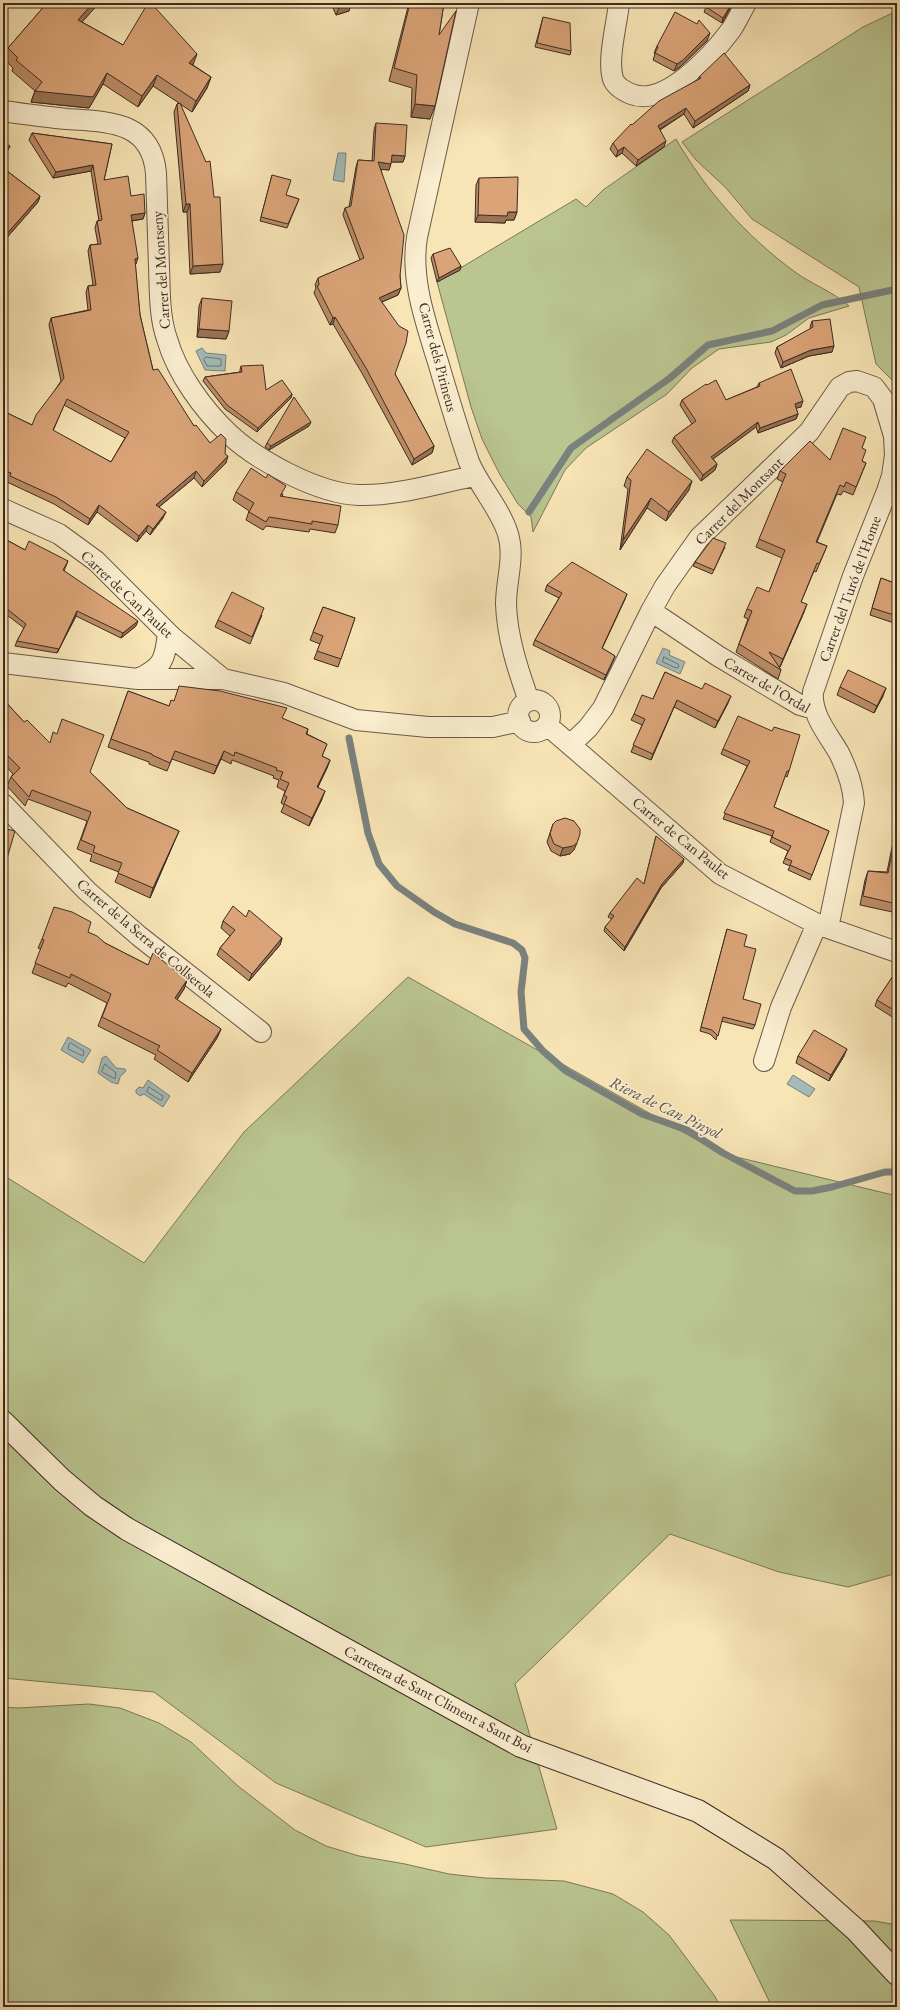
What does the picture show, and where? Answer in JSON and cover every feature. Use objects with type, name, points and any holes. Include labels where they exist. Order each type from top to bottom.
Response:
[{"type":"street","name":"Carrer dels Pirineus","points":[[469,3],[415,252],[416,272],[427,326],[456,422],[475,476],[502,520],[508,534],[511,550],[507,588],[507,618],[517,668],[529,701]]},
{"type":"street","points":[[620,3],[611,68],[614,80],[621,89],[644,97],[663,92],[700,66],[730,31],[746,3]]},
{"type":"street","name":"Carrer del Montseny","points":[[3,111],[106,122],[131,130],[149,147],[155,161],[161,311],[166,339],[178,367],[196,395],[211,416],[230,435],[266,460],[305,481],[327,489],[358,495],[396,492],[475,476]]},
{"type":"street","name":"Carrer del Montsant","points":[[570,745],[588,728],[603,708],[665,586],[699,538],[809,432],[840,387],[849,382],[866,383]]},
{"type":"street","name":"Carrer del Turó de l'Home","points":[[814,709],[813,692],[853,576],[892,476],[895,455],[894,436],[880,394],[874,387],[866,383]]},
{"type":"street","name":"Carrer de Can Paulet","points":[[3,509],[59,534],[96,561],[168,633],[223,679]]},
{"type":"street","name":"Carrer de l'Ordal","points":[[651,611],[718,656],[800,705],[814,709],[839,754],[850,778],[854,803],[822,926],[781,1007],[764,1061]]},
{"type":"street","points":[[138,679],[154,671],[163,662],[168,633]]},
{"type":"street","name":"Carrer de Can Paulet","points":[[3,663],[138,679],[223,679],[284,693],[356,720],[428,727],[493,727],[520,721]]},
{"type":"street","points":[[529,701],[540,702],[548,708],[550,714],[547,725],[541,730],[531,732],[523,727],[520,721],[519,712],[529,701]]},
{"type":"street","name":"Carrer de Can Paulet","points":[[547,725],[720,874],[822,926],[897,952]]},
{"type":"street","name":"Carrer de la Serra de Collserola","points":[[3,804],[87,891],[139,936],[261,1032]]},
{"type":"street","name":"Carretera de Sant Climent a Sant Boi","points":[[3,1422],[62,1480],[93,1506],[127,1528],[521,1746],[698,1811],[776,1859],[856,1930],[897,1974]]},
{"type":"green space","points":[[897,11],[897,385],[876,364],[859,287],[752,219],[726,188],[696,160],[682,142],[863,27]]},
{"type":"green space","points":[[676,139],[700,177],[728,212],[744,228],[795,272],[836,296],[849,306],[809,318],[786,335],[771,342],[719,349],[692,368],[667,394],[586,448],[565,470],[533,532],[531,517],[518,504],[499,473],[482,439],[471,407],[437,282],[576,199],[586,207],[603,190]]},
{"type":"green space","points":[[408,977],[720,1153],[897,1196],[897,1573],[848,1587],[779,1572],[670,1534],[515,1684],[557,1829],[426,1847],[276,1783],[154,1692],[3,1678],[3,1175],[144,1263],[244,1132]]},
{"type":"green space","points":[[89,1704],[120,1708],[159,1723],[191,1742],[238,1786],[295,1830],[326,1846],[359,1856],[449,1874],[485,1878],[564,1881],[613,1894],[643,1912],[669,1935],[714,1995],[721,2007],[3,2007],[3,1707],[18,1708]]},
{"type":"green space","points":[[730,1920],[875,1921],[897,1925],[897,2007],[772,2007]]},
{"type":"water","points":[[338,153],[346,153],[344,182],[333,180]]},
{"type":"water","points":[[202,348],[206,353],[226,355],[225,371],[205,370],[196,351]]},
{"type":"water","points":[[663,648],[670,651],[669,655],[685,662],[680,674],[656,663]]},
{"type":"water","points":[[68,1037],[91,1050],[83,1063],[61,1050]]},
{"type":"water","points":[[106,1056],[116,1068],[125,1069],[126,1071],[120,1077],[118,1084],[111,1082],[98,1073],[102,1058]]},
{"type":"water","points":[[793,1075],[815,1089],[809,1097],[787,1084]]},
{"type":"water","points":[[148,1080],[170,1096],[163,1107],[144,1094],[140,1096],[136,1093],[136,1090],[139,1087],[143,1088]]},
{"type":"building","points":[[47,3],[93,3],[78,20],[123,45],[148,3],[151,3],[197,54],[189,63],[211,77],[196,101],[157,75],[142,96],[107,73],[93,97],[35,91],[42,82],[16,60],[18,58],[8,48]]},
{"type":"building","points":[[336,3],[351,3],[351,4],[339,8]]},
{"type":"building","points":[[410,3],[444,3],[439,35],[456,11],[435,106],[415,104],[417,75],[394,68]]},
{"type":"building","points":[[708,3],[732,3],[723,18],[706,7]]},
{"type":"building","points":[[675,12],[697,24],[699,20],[710,33],[677,64],[655,53],[658,47],[657,46]]},
{"type":"building","points":[[543,17],[570,23],[571,51],[537,43]]},
{"type":"building","points":[[724,53],[750,85],[695,121],[686,108],[658,126],[666,141],[638,160],[624,147],[618,151],[613,143],[631,124],[632,125],[659,101],[701,78],[699,77]]},
{"type":"building","points":[[180,103],[206,162],[210,161],[214,197],[220,197],[223,264],[193,266],[190,204],[186,204],[177,104]]},
{"type":"building","points":[[376,123],[407,125],[405,156],[392,155],[391,164],[378,162],[404,235],[400,276],[401,288],[379,298],[399,326],[408,331],[406,343],[395,374],[434,446],[414,459],[366,368],[335,317],[333,318],[317,286],[319,285],[318,278],[364,258],[345,208],[351,206],[358,160],[374,161]]},
{"type":"building","points":[[32,133],[112,144],[104,180],[128,176],[131,196],[144,194],[145,213],[131,215],[138,258],[135,259],[140,315],[153,370],[158,369],[194,426],[196,425],[210,443],[221,434],[226,439],[225,454],[228,456],[204,481],[196,471],[156,505],[166,512],[153,529],[148,525],[139,536],[99,505],[90,519],[56,497],[10,476],[11,473],[3,470],[3,411],[32,425],[36,415],[64,378],[51,318],[91,310],[88,286],[96,285],[90,245],[101,244],[97,221],[102,220],[93,165],[56,172]],"holes":[[[67,399],[129,432],[111,462],[53,430]]]},
{"type":"building","points":[[3,142],[10,146],[3,155]]},
{"type":"building","points":[[3,168],[40,196],[5,236],[3,234]]},
{"type":"building","points":[[272,175],[291,180],[286,195],[299,199],[288,224],[261,217]]},
{"type":"building","points":[[518,177],[517,212],[508,212],[507,216],[478,215],[479,178]]},
{"type":"building","points":[[450,248],[461,266],[439,278],[433,254]]},
{"type":"building","points":[[202,298],[232,301],[229,331],[199,329]]},
{"type":"building","points":[[830,319],[834,346],[811,350],[783,362],[777,347],[813,327],[812,321]]},
{"type":"building","points":[[263,365],[266,390],[282,380],[292,394],[258,428],[227,405],[205,377],[242,372],[241,366]]},
{"type":"building","points":[[791,369],[803,401],[795,404],[798,414],[760,428],[758,422],[711,457],[717,464],[703,475],[674,437],[696,421],[682,400],[706,384],[707,385],[716,380],[726,400],[760,386],[759,383]]},
{"type":"building","points":[[294,397],[311,422],[271,446],[267,443]]},
{"type":"building","points":[[843,428],[866,437],[862,448],[866,450],[862,461],[866,463],[856,487],[846,482],[844,487],[840,485],[816,542],[827,546],[819,564],[817,563],[801,602],[807,604],[783,659],[769,652],[781,670],[739,644],[752,611],[747,609],[757,587],[769,592],[785,550],[759,539],[786,474],[780,471],[810,441],[830,460]]},
{"type":"building","points":[[647,449],[692,481],[669,512],[651,498],[623,540],[631,480],[627,477]]},
{"type":"building","points":[[251,468],[266,478],[268,474],[286,486],[280,496],[341,506],[338,525],[312,521],[312,524],[269,517],[266,522],[249,512],[254,503],[236,492]]},
{"type":"building","points":[[3,538],[25,550],[29,541],[68,561],[63,570],[138,621],[123,633],[77,611],[59,649],[17,641],[26,624],[3,606]]},
{"type":"building","points":[[713,538],[726,543],[714,570],[695,562]]},
{"type":"building","points":[[572,562],[627,594],[602,648],[615,656],[606,675],[535,640],[562,593],[547,585]]},
{"type":"building","points":[[881,578],[897,584],[897,616],[872,608]]},
{"type":"building","points":[[232,592],[264,608],[252,637],[218,620]]},
{"type":"building","points":[[323,607],[355,618],[341,659],[317,651],[323,636],[313,632]]},
{"type":"building","points":[[848,670],[886,688],[877,706],[840,687]]},
{"type":"building","points":[[665,672],[702,689],[705,683],[731,696],[718,721],[677,700],[653,754],[633,745],[645,719],[634,714],[642,695],[653,699]]},
{"type":"building","points":[[179,686],[220,691],[287,708],[282,718],[308,729],[306,734],[327,744],[322,756],[330,760],[317,787],[325,791],[312,818],[284,804],[287,797],[284,795],[289,783],[280,779],[283,772],[276,770],[277,768],[235,752],[234,756],[224,751],[217,766],[175,751],[170,763],[152,754],[111,739],[128,691],[169,706],[171,700],[174,701]]},
{"type":"building","points":[[3,699],[24,722],[27,720],[50,743],[53,732],[57,734],[62,719],[104,735],[90,772],[127,808],[179,831],[153,888],[118,873],[122,863],[93,852],[95,846],[81,840],[91,812],[32,790],[29,797],[11,777],[20,768],[3,751]]},
{"type":"building","points":[[738,716],[772,731],[774,727],[800,735],[789,771],[787,771],[774,807],[829,831],[812,875],[790,865],[792,861],[785,858],[791,846],[772,837],[774,831],[724,813],[750,761],[723,749]]},
{"type":"building","points":[[565,818],[574,821],[580,829],[580,834],[577,843],[573,846],[563,848],[554,844],[550,834],[553,824],[556,821]]},
{"type":"building","points":[[3,828],[15,831],[3,869]]},
{"type":"building","points":[[656,836],[684,859],[662,884],[625,947],[605,927],[614,916],[610,913],[637,878],[644,884]]},
{"type":"building","points":[[895,839],[897,839],[897,904],[863,896],[868,871],[888,873]]},
{"type":"building","points":[[233,906],[246,917],[249,910],[282,938],[252,974],[220,948],[235,930],[223,921]]},
{"type":"building","points":[[54,907],[72,912],[91,922],[88,932],[97,936],[105,943],[148,965],[153,953],[187,980],[175,998],[221,1029],[192,1073],[157,1050],[160,1046],[102,1017],[111,994],[71,974],[70,978],[35,963]]},
{"type":"building","points":[[727,929],[747,935],[744,946],[756,949],[743,999],[761,1004],[755,1025],[723,1017],[718,1036],[712,1030],[701,1027]]},
{"type":"building","points":[[897,970],[897,1012],[877,1000]]},
{"type":"building","points":[[814,1030],[847,1049],[831,1075],[798,1056]]},
{"type":"waterway","points":[[529,512],[571,448],[670,378],[708,345],[772,331],[822,305],[897,289]]},
{"type":"waterway","name":"Riera de Can Pinyol","points":[[349,738],[368,833],[379,864],[397,886],[434,912],[455,924],[513,943],[522,950],[525,958],[521,992],[524,1029],[543,1051],[566,1071],[642,1114],[687,1130],[723,1153],[795,1191],[812,1191],[885,1172],[897,1172]]}]
